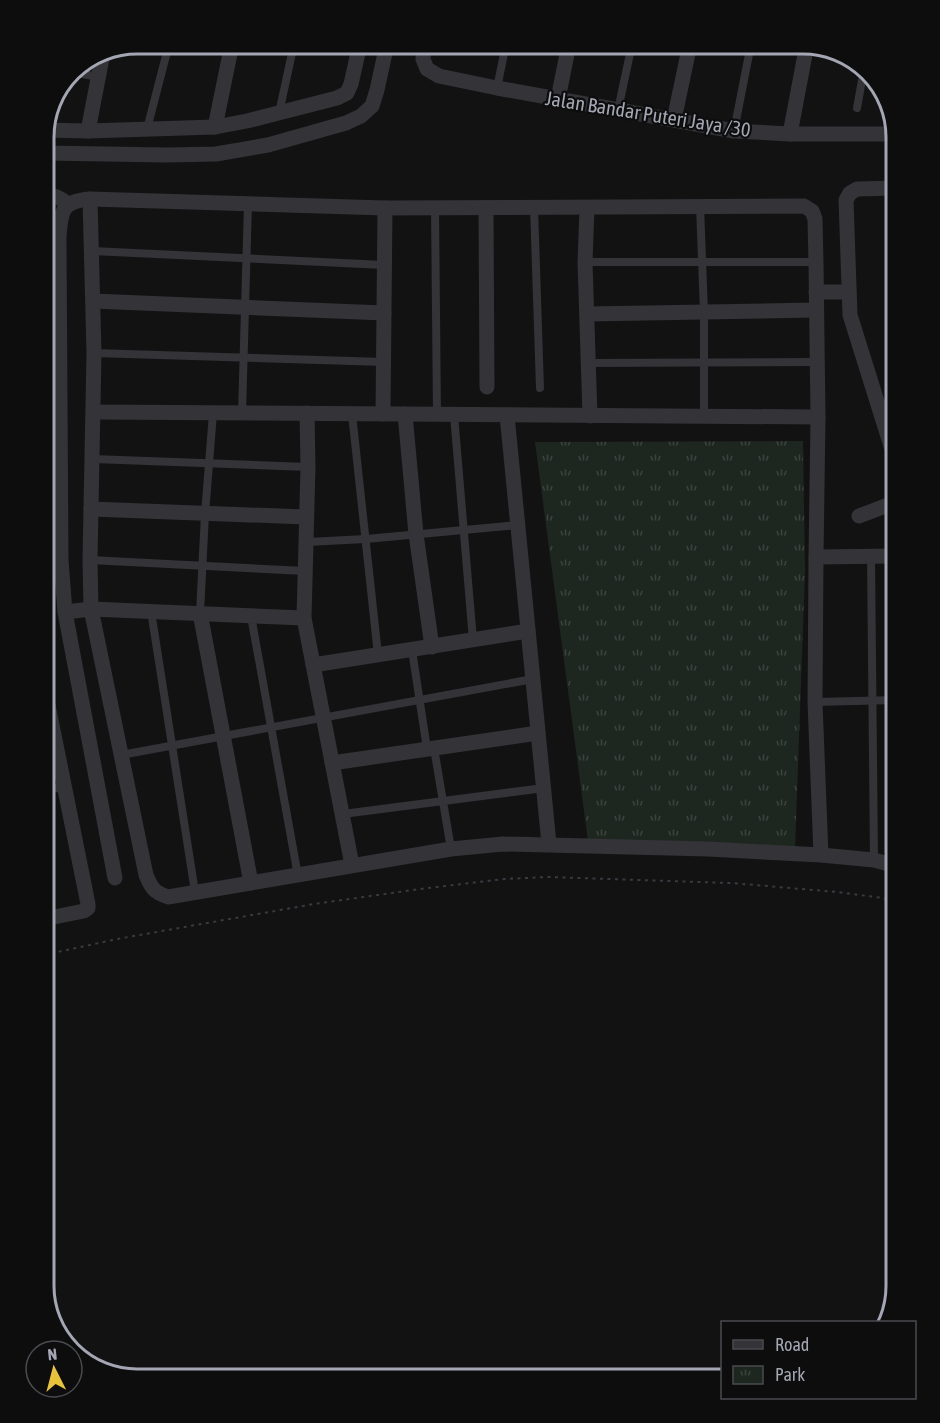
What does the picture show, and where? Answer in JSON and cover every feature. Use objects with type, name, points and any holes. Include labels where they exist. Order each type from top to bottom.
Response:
[{"type":"street","points":[[215,127],[230,54]]},
{"type":"street","points":[[54,130],[215,127],[279,113],[337,98],[347,93],[358,54]]},
{"type":"street","points":[[54,153],[216,154],[268,145],[346,123],[361,116],[372,106],[385,54]]},
{"type":"street","name":"Jalan Bandar Puteri Jaya /30","points":[[423,54],[427,69],[439,76],[734,131],[790,135],[886,134]]},
{"type":"street","points":[[558,99],[567,54]]},
{"type":"street","points":[[674,120],[688,54]]},
{"type":"street","points":[[790,135],[805,54]]},
{"type":"street","points":[[88,131],[101,62]]},
{"type":"street","points":[[886,188],[857,189],[850,193],[846,200],[850,315],[886,429]]},
{"type":"street","points":[[54,196],[68,204]]},
{"type":"street","points":[[116,878],[65,612],[61,560],[59,237],[62,211],[68,204],[79,200],[385,208],[804,206],[812,211],[815,219],[816,262],[818,417],[816,702],[821,855]]},
{"type":"street","points":[[90,200],[94,353],[91,609],[146,875],[157,893],[168,897],[451,849],[503,844],[708,849],[821,855],[886,863]]},
{"type":"street","points":[[486,207],[487,387]]},
{"type":"street","points":[[383,414],[385,208]]},
{"type":"street","points":[[586,208],[585,262],[590,416]]},
{"type":"street","points":[[816,292],[849,292]]},
{"type":"street","points":[[93,301],[384,313]]},
{"type":"street","points":[[587,314],[816,310]]},
{"type":"street","points":[[94,412],[818,417]]},
{"type":"street","points":[[307,413],[307,542],[304,618],[352,865]]},
{"type":"street","points":[[405,414],[416,534],[432,647]]},
{"type":"street","points":[[507,415],[549,844]]},
{"type":"street","points":[[859,516],[886,506]]},
{"type":"street","points":[[91,509],[306,517]]},
{"type":"street","points":[[54,528],[60,528]]},
{"type":"street","points":[[816,557],[886,556]]},
{"type":"street","points":[[65,612],[91,609],[304,618]]},
{"type":"street","points":[[200,613],[251,883]]},
{"type":"street","points":[[313,665],[528,631]]},
{"type":"street","points":[[332,763],[538,733]]},
{"type":"street","points":[[54,736],[88,904],[88,908],[84,911],[54,917]]},
{"type":"lane","points":[[147,130],[166,54]]},
{"type":"lane","points":[[279,113],[292,54]]},
{"type":"lane","points":[[497,88],[504,54]]},
{"type":"lane","points":[[618,110],[630,54]]},
{"type":"lane","points":[[734,131],[749,54]]},
{"type":"lane","points":[[83,74],[99,77]]},
{"type":"lane","points":[[857,108],[862,79]]},
{"type":"lane","points":[[242,413],[248,204]]},
{"type":"lane","points":[[534,207],[540,388]]},
{"type":"lane","points":[[700,207],[705,312],[704,417]]},
{"type":"lane","points":[[435,208],[437,415]]},
{"type":"lane","points":[[92,252],[384,265]]},
{"type":"lane","points":[[585,262],[816,262]]},
{"type":"lane","points":[[94,353],[384,362]]},
{"type":"lane","points":[[588,363],[817,362]]},
{"type":"lane","points":[[200,613],[213,413]]},
{"type":"lane","points":[[352,414],[378,655]]},
{"type":"lane","points":[[454,415],[473,640]]},
{"type":"lane","points":[[93,459],[308,467]]},
{"type":"lane","points":[[307,542],[518,525]]},
{"type":"lane","points":[[871,556],[874,860]]},
{"type":"lane","points":[[90,560],[305,571]]},
{"type":"lane","points":[[151,611],[195,892]]},
{"type":"lane","points":[[251,616],[298,876]]},
{"type":"lane","points":[[412,650],[451,849]]},
{"type":"lane","points":[[121,755],[533,679]]},
{"type":"lane","points":[[816,702],[886,700]]},
{"type":"lane","points":[[54,788],[64,787]]},
{"type":"lane","points":[[343,814],[543,788]]},
{"type":"path","points":[[54,953],[117,939],[314,904],[504,879],[548,877],[731,883],[848,893],[886,899]]},
{"type":"green space","points":[[803,441],[805,571],[795,849],[588,841],[535,442]]}]
